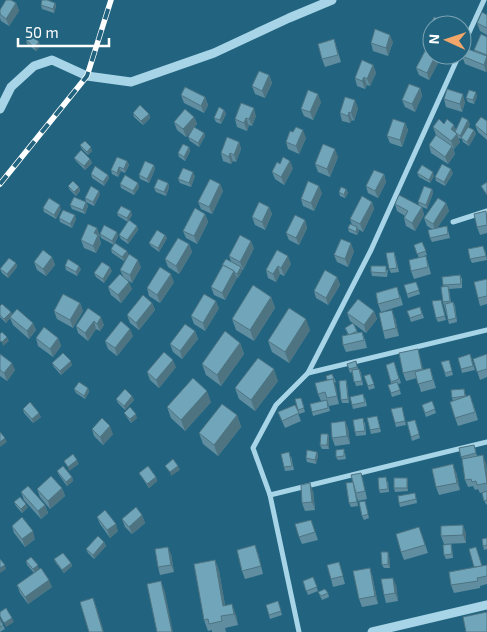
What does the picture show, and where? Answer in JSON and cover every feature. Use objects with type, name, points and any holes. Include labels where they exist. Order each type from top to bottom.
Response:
[{"type":"street","points":[[0,109],[11,86],[34,66],[52,60],[87,76],[130,82],[214,53],[332,0]]},
{"type":"street","points":[[472,26],[484,0]]},
{"type":"street","points":[[299,632],[270,495],[253,448],[276,405],[308,373],[371,250],[454,65]]},
{"type":"street","points":[[453,222],[487,211]]},
{"type":"street","points":[[308,373],[487,330]]},
{"type":"street","points":[[270,495],[487,442]]},
{"type":"street","points":[[372,632],[487,605]]},
{"type":"building","points":[[6,0],[16,3],[6,19],[0,14],[0,10]]},
{"type":"building","points":[[42,0],[55,3],[53,9],[41,5]]},
{"type":"building","points":[[482,12],[487,15],[487,28],[477,23]]},
{"type":"building","points":[[375,29],[390,35],[386,48],[371,43]]},
{"type":"building","points":[[481,34],[487,37],[487,55],[474,50]]},
{"type":"building","points":[[31,35],[39,42],[34,47],[26,40]]},
{"type":"building","points":[[334,39],[338,55],[322,59],[318,44]]},
{"type":"building","points":[[472,51],[487,56],[484,65],[472,60]]},
{"type":"building","points":[[422,57],[422,65],[431,65],[427,73],[416,68]]},
{"type":"building","points":[[362,60],[373,65],[367,79],[364,77],[362,81],[355,78]]},
{"type":"building","points":[[259,71],[269,75],[262,91],[252,86]]},
{"type":"building","points":[[409,84],[420,88],[412,104],[402,100]]},
{"type":"building","points":[[185,87],[205,97],[201,106],[181,95]]},
{"type":"building","points":[[447,89],[463,94],[460,104],[444,99]]},
{"type":"building","points":[[308,90],[318,94],[310,112],[301,109]]},
{"type":"building","points":[[469,90],[476,92],[473,100],[466,98]]},
{"type":"building","points":[[345,97],[355,100],[351,113],[349,112],[348,116],[340,113]]},
{"type":"building","points":[[241,103],[254,108],[249,119],[246,118],[244,123],[235,119]]},
{"type":"building","points":[[140,105],[149,114],[141,121],[133,113]]},
{"type":"building","points":[[219,107],[224,110],[220,120],[214,118]]},
{"type":"building","points":[[185,109],[194,117],[183,129],[174,122]]},
{"type":"building","points":[[462,117],[468,120],[460,136],[455,132]]},
{"type":"building","points":[[481,117],[487,121],[487,135],[475,125]]},
{"type":"building","points":[[393,119],[405,123],[400,140],[387,136]]},
{"type":"building","points":[[439,119],[444,124],[447,119],[454,125],[451,129],[457,134],[451,141],[433,127]]},
{"type":"building","points":[[194,127],[204,133],[198,143],[188,137]]},
{"type":"building","points":[[296,127],[303,130],[296,146],[286,142],[290,131],[293,132]]},
{"type":"building","points":[[468,127],[474,130],[467,142],[461,138]]},
{"type":"building","points":[[436,135],[452,146],[445,157],[429,145]]},
{"type":"building","points":[[227,137],[239,142],[234,155],[230,153],[229,157],[221,153]]},
{"type":"building","points":[[85,141],[91,147],[87,152],[80,145]]},
{"type":"building","points":[[183,144],[189,147],[184,157],[178,153]]},
{"type":"building","points":[[323,144],[335,149],[327,169],[315,164]]},
{"type":"building","points":[[81,150],[90,159],[84,166],[74,158]]},
{"type":"building","points":[[117,157],[127,161],[124,169],[119,167],[117,173],[111,170]]},
{"type":"building","points":[[283,157],[290,161],[281,177],[272,172],[277,162],[280,164]]},
{"type":"building","points":[[145,161],[154,165],[147,179],[139,175]]},
{"type":"building","points":[[442,164],[451,169],[444,182],[435,177]]},
{"type":"building","points":[[422,165],[433,172],[429,180],[417,173]]},
{"type":"building","points":[[95,166],[108,175],[103,182],[91,174]]},
{"type":"building","points":[[183,168],[193,172],[189,183],[178,179]]},
{"type":"building","points":[[374,170],[384,174],[375,191],[366,186]]},
{"type":"building","points":[[125,175],[138,183],[133,191],[120,184]]},
{"type":"building","points":[[158,179],[168,183],[164,192],[154,188]]},
{"type":"building","points":[[210,179],[220,184],[209,207],[198,202]]},
{"type":"building","points":[[73,181],[79,187],[74,192],[68,186]]},
{"type":"building","points":[[308,181],[319,186],[311,203],[301,199]]},
{"type":"building","points":[[487,182],[487,195],[481,186]]},
{"type":"building","points":[[91,186],[99,191],[93,202],[85,198]]},
{"type":"building","points":[[424,186],[432,189],[426,205],[418,202]]},
{"type":"building","points":[[341,187],[346,189],[344,195],[339,192]]},
{"type":"building","points":[[399,195],[422,207],[412,223],[404,218],[408,211],[395,204]]},
{"type":"building","points":[[362,196],[372,202],[360,224],[350,219]]},
{"type":"building","points":[[74,197],[86,202],[83,210],[70,205]]},
{"type":"building","points":[[49,198],[60,205],[54,215],[43,208]]},
{"type":"building","points":[[438,198],[446,203],[433,224],[424,218]]},
{"type":"building","points":[[259,202],[269,207],[262,222],[252,217]]},
{"type":"building","points":[[121,206],[131,211],[127,218],[117,213]]},
{"type":"building","points":[[195,208],[205,214],[194,236],[183,231]]},
{"type":"building","points":[[63,210],[75,215],[70,224],[59,218]]},
{"type":"building","points":[[486,211],[487,225],[477,227],[474,214]]},
{"type":"building","points":[[295,215],[305,220],[296,238],[286,233]]},
{"type":"building","points":[[129,220],[137,226],[127,240],[119,235]]},
{"type":"building","points":[[88,224],[97,228],[94,233],[98,235],[93,246],[81,240]]},
{"type":"building","points":[[350,224],[357,227],[356,232],[348,228]]},
{"type":"building","points":[[104,225],[117,232],[112,241],[100,234]]},
{"type":"building","points":[[447,226],[448,234],[430,238],[428,230]]},
{"type":"building","points":[[157,230],[165,235],[158,248],[149,243]]},
{"type":"building","points":[[240,235],[251,241],[240,262],[229,256]]},
{"type":"building","points":[[178,238],[189,244],[176,266],[165,259]]},
{"type":"building","points":[[341,239],[351,243],[345,259],[334,255]]},
{"type":"building","points":[[422,242],[426,251],[417,254],[414,245]]},
{"type":"building","points":[[115,243],[127,251],[122,257],[111,249]]},
{"type":"building","points":[[483,246],[486,256],[470,259],[468,249]]},
{"type":"building","points":[[43,250],[52,257],[43,269],[34,262]]},
{"type":"building","points":[[277,250],[288,256],[281,268],[278,266],[273,274],[266,270]]},
{"type":"building","points":[[394,252],[397,268],[389,269],[386,253]]},
{"type":"building","points":[[129,254],[138,260],[130,275],[120,270]]},
{"type":"building","points":[[426,256],[428,267],[411,271],[409,260]]},
{"type":"building","points":[[9,258],[16,263],[7,274],[0,269]]},
{"type":"building","points":[[68,259],[79,266],[76,272],[65,266]]},
{"type":"building","points":[[226,259],[241,267],[237,274],[222,265]]},
{"type":"building","points":[[102,262],[110,267],[103,279],[94,273]]},
{"type":"building","points":[[223,265],[234,271],[222,293],[211,287]]},
{"type":"building","points":[[371,266],[386,266],[386,273],[371,272]]},
{"type":"building","points":[[160,267],[171,274],[157,295],[147,288]]},
{"type":"building","points":[[325,270],[337,277],[326,298],[314,291]]},
{"type":"building","points":[[120,274],[129,282],[118,295],[108,287]]},
{"type":"building","points":[[460,275],[461,284],[443,285],[442,277]]},
{"type":"building","points":[[487,279],[487,296],[478,298],[474,282]]},
{"type":"building","points":[[416,282],[419,290],[407,294],[404,285]]},
{"type":"building","points":[[253,285],[271,297],[250,330],[232,319]]},
{"type":"building","points":[[448,286],[450,301],[443,302],[441,287]]},
{"type":"building","points":[[397,287],[400,298],[378,304],[376,293]]},
{"type":"building","points":[[63,294],[80,303],[70,320],[54,311]]},
{"type":"building","points":[[204,294],[216,301],[203,323],[191,316]]},
{"type":"building","points":[[143,295],[152,303],[136,323],[127,315]]},
{"type":"building","points":[[358,299],[374,311],[364,325],[347,313]]},
{"type":"building","points":[[441,300],[445,316],[436,318],[432,301]]},
{"type":"building","points":[[453,302],[456,318],[448,320],[445,304]]},
{"type":"building","points":[[2,304],[11,312],[4,319],[0,315],[0,306]]},
{"type":"building","points":[[420,307],[422,314],[410,318],[407,311]]},
{"type":"building","points":[[88,308],[101,317],[97,324],[94,321],[85,333],[76,326]]},
{"type":"building","points":[[289,308],[306,319],[285,352],[268,341]]},
{"type":"building","points":[[17,309],[33,323],[27,331],[10,317]]},
{"type":"building","points":[[392,310],[396,328],[383,331],[379,313]]},
{"type":"building","points":[[121,321],[130,329],[115,348],[105,341]]},
{"type":"building","points":[[353,323],[357,331],[349,335],[345,328]]},
{"type":"building","points":[[185,324],[195,331],[180,351],[170,344]]},
{"type":"building","points":[[44,327],[58,338],[50,349],[36,338]]},
{"type":"building","points":[[225,331],[240,343],[217,375],[202,364]]},
{"type":"building","points":[[2,332],[7,337],[2,342],[0,341],[0,334]]},
{"type":"building","points":[[362,332],[364,340],[343,345],[342,336]]},
{"type":"building","points":[[418,349],[422,369],[403,373],[399,353]]},
{"type":"building","points":[[164,352],[173,360],[156,380],[147,372]]},
{"type":"building","points":[[63,353],[71,361],[60,371],[52,363]]},
{"type":"building","points":[[0,354],[12,363],[4,373],[0,370]]},
{"type":"building","points":[[470,354],[473,366],[461,369],[458,358]]},
{"type":"building","points":[[487,354],[487,369],[477,372],[473,359]]},
{"type":"building","points":[[258,358],[274,369],[251,400],[235,388]]},
{"type":"building","points":[[449,360],[452,371],[445,373],[441,362]]},
{"type":"building","points":[[356,361],[357,367],[349,369],[347,364]]},
{"type":"building","points":[[394,362],[399,379],[391,382],[386,365]]},
{"type":"building","points":[[430,368],[433,380],[418,384],[415,372]]},
{"type":"building","points":[[359,369],[362,381],[354,382],[352,370]]},
{"type":"building","points":[[332,374],[334,379],[327,380],[326,376]]},
{"type":"building","points":[[370,374],[374,384],[368,386],[364,376]]},
{"type":"building","points":[[193,378],[207,391],[181,420],[167,407]]},
{"type":"building","points":[[333,379],[337,396],[327,398],[325,392],[318,394],[315,383]]},
{"type":"building","points":[[346,380],[348,399],[341,400],[339,381]]},
{"type":"building","points":[[79,382],[88,388],[84,396],[74,389]]},
{"type":"building","points":[[397,382],[400,390],[391,393],[388,385]]},
{"type":"building","points":[[125,389],[132,396],[124,406],[116,399]]},
{"type":"building","points":[[464,389],[465,396],[452,398],[451,390]]},
{"type":"building","points":[[363,394],[365,402],[352,405],[350,397]]},
{"type":"building","points":[[470,395],[475,412],[455,418],[450,402]]},
{"type":"building","points":[[301,398],[304,408],[298,410],[295,399]]},
{"type":"building","points":[[327,400],[328,408],[312,412],[310,404]]},
{"type":"building","points":[[432,401],[435,409],[425,413],[422,405]]},
{"type":"building","points":[[30,402],[39,413],[32,419],[23,409]]},
{"type":"building","points":[[222,404],[237,415],[214,445],[199,433]]},
{"type":"building","points":[[295,405],[299,413],[282,421],[278,412]]},
{"type":"building","points":[[130,407],[136,414],[130,419],[124,413]]},
{"type":"building","points":[[402,407],[405,421],[395,423],[391,409]]},
{"type":"building","points":[[377,416],[380,428],[370,430],[367,418]]},
{"type":"building","points":[[102,418],[110,426],[100,437],[92,429]]},
{"type":"building","points":[[363,418],[365,431],[355,432],[353,420]]},
{"type":"building","points":[[415,420],[419,434],[411,437],[407,422]]},
{"type":"building","points":[[345,421],[347,436],[332,438],[331,423]]},
{"type":"building","points":[[0,432],[5,438],[0,442]]},
{"type":"building","points":[[321,434],[328,434],[327,445],[320,445]]},
{"type":"building","points":[[474,445],[476,453],[461,457],[459,448]]},
{"type":"building","points":[[344,449],[344,456],[336,457],[336,450]]},
{"type":"building","points":[[307,450],[317,452],[315,460],[306,458]]},
{"type":"building","points":[[289,452],[292,466],[284,467],[281,454]]},
{"type":"building","points":[[73,454],[77,460],[68,467],[64,461]]},
{"type":"building","points":[[483,455],[487,483],[477,485],[476,481],[472,482],[471,479],[465,480],[462,459]]},
{"type":"building","points":[[173,459],[178,466],[170,472],[165,466]]},
{"type":"building","points":[[453,464],[457,483],[436,487],[432,469]]},
{"type":"building","points":[[63,466],[72,477],[66,482],[57,471]]},
{"type":"building","points":[[148,466],[156,477],[147,484],[139,473]]},
{"type":"building","points":[[361,473],[365,491],[356,493],[351,475]]},
{"type":"building","points":[[51,476],[62,488],[48,501],[37,489]]},
{"type":"building","points":[[386,477],[388,489],[379,490],[378,478]]},
{"type":"building","points":[[394,478],[407,478],[407,488],[394,488]]},
{"type":"building","points":[[353,482],[357,502],[349,503],[346,483]]},
{"type":"building","points":[[310,483],[312,502],[302,503],[301,485]]},
{"type":"building","points":[[28,486],[45,505],[38,511],[21,492]]},
{"type":"building","points":[[487,491],[487,500],[484,501],[482,493]]},
{"type":"building","points":[[415,493],[416,499],[399,503],[398,496]]},
{"type":"building","points":[[20,497],[26,504],[21,509],[14,502]]},
{"type":"building","points":[[365,501],[368,514],[362,516],[359,502]]},
{"type":"building","points":[[136,507],[142,515],[129,527],[122,519]]},
{"type":"building","points":[[105,510],[116,524],[107,530],[97,517]]},
{"type":"building","points":[[22,517],[33,531],[22,539],[12,526]]},
{"type":"building","points":[[311,520],[315,532],[299,537],[295,524]]},
{"type":"building","points":[[463,525],[463,535],[441,536],[441,526]]},
{"type":"building","points":[[419,527],[425,545],[401,552],[396,534]]},
{"type":"building","points":[[98,536],[104,542],[93,555],[86,549]]},
{"type":"building","points":[[487,538],[487,545],[483,546],[482,539]]},
{"type":"building","points":[[451,544],[452,554],[444,555],[443,545]]},
{"type":"building","points":[[255,545],[261,566],[242,571],[237,550]]},
{"type":"building","points":[[168,547],[171,565],[158,567],[155,549]]},
{"type":"building","points":[[476,547],[482,566],[474,567],[469,549]]},
{"type":"building","points":[[381,552],[388,552],[388,564],[382,565]]},
{"type":"building","points":[[63,553],[71,563],[62,570],[54,559]]},
{"type":"building","points":[[31,557],[38,565],[33,569],[26,561]]},
{"type":"building","points":[[0,559],[5,565],[0,568]]},
{"type":"building","points":[[215,560],[223,606],[232,604],[234,614],[221,616],[222,621],[209,624],[208,619],[204,620],[194,564]]},
{"type":"building","points":[[339,562],[343,576],[331,579],[327,565]]},
{"type":"building","points":[[487,565],[487,576],[477,578],[478,581],[451,585],[449,572]]},
{"type":"building","points":[[41,568],[49,580],[25,597],[17,585]]},
{"type":"building","points":[[370,568],[375,596],[359,599],[353,571]]},
{"type":"building","points":[[313,577],[317,587],[306,591],[303,581]]},
{"type":"building","points":[[393,578],[395,593],[384,595],[381,579]]},
{"type":"building","points":[[161,581],[172,632],[157,632],[147,584]]},
{"type":"building","points":[[325,589],[328,593],[321,596],[318,592]]},
{"type":"building","points":[[93,598],[103,632],[89,632],[80,602]]},
{"type":"building","points":[[278,601],[281,611],[269,615],[266,605]]},
{"type":"building","points":[[6,608],[12,618],[4,623],[0,612]]},
{"type":"building","points":[[487,612],[487,632],[466,632],[463,617]]},
{"type":"railway","points":[[0,184],[87,76],[111,0]]}]
